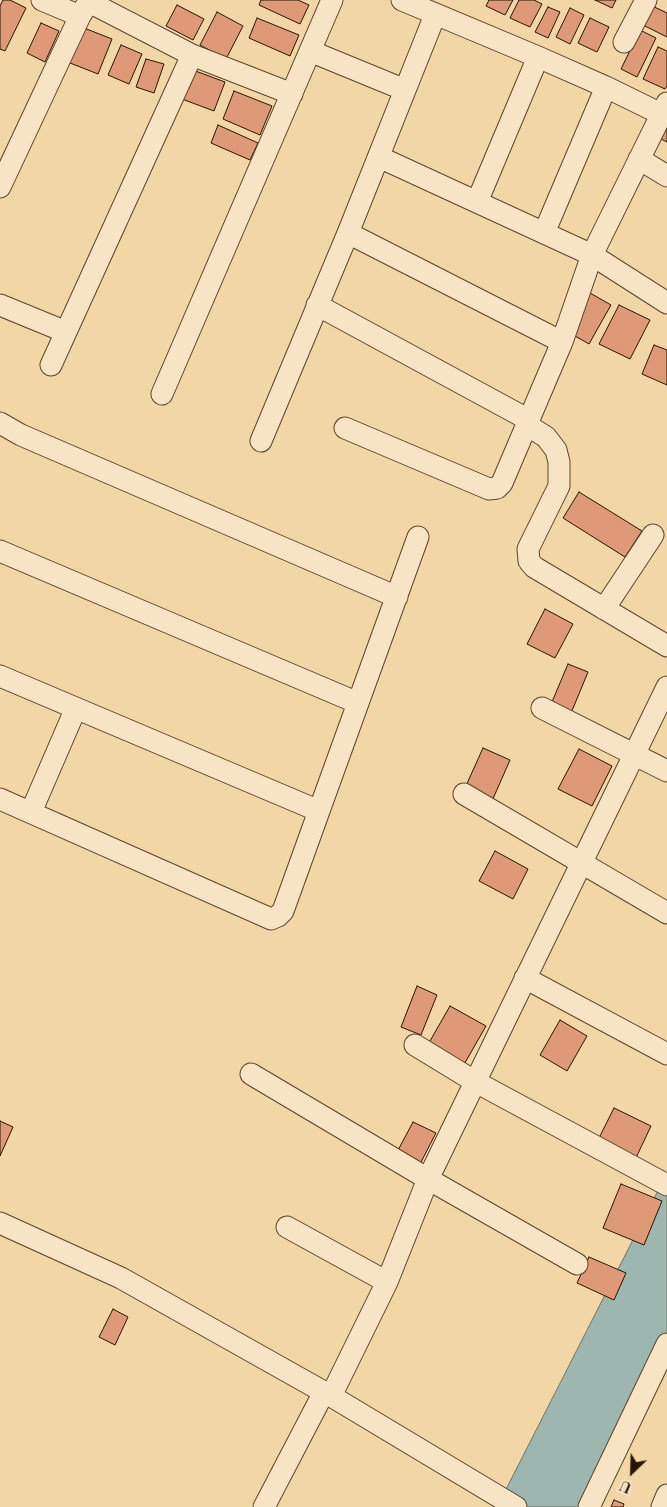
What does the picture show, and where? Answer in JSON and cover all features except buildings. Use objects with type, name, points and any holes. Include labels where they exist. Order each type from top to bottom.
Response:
[{"type":"street","points":[[42,0],[80,16]]},
{"type":"street","points":[[162,394],[332,0]]},
{"type":"street","points":[[345,428],[489,489],[497,488],[502,483],[562,342],[592,254],[664,108],[606,87],[402,0]]},
{"type":"street","points":[[624,42],[646,0]]},
{"type":"street","points":[[0,187],[86,6],[93,4],[192,55],[292,94]]},
{"type":"street","points":[[261,441],[348,233],[435,15]]},
{"type":"street","points":[[310,51],[405,90]]},
{"type":"street","points":[[51,365],[192,55]]},
{"type":"street","points":[[476,202],[538,57]]},
{"type":"street","points":[[544,232],[606,87]]},
{"type":"street","points":[[379,157],[592,254],[667,303]]},
{"type":"street","points":[[639,159],[667,176]]},
{"type":"street","points":[[348,233],[562,342]]},
{"type":"street","points":[[317,305],[528,422],[546,437],[556,450],[559,462],[559,486],[528,550],[529,561],[534,567],[667,646]]},
{"type":"street","points":[[0,306],[66,332]]},
{"type":"street","points":[[0,423],[21,435],[397,597]]},
{"type":"street","points":[[604,609],[653,535]]},
{"type":"street","points":[[0,799],[271,918],[278,916],[283,911],[418,537]]},
{"type":"street","points":[[0,551],[358,703]]},
{"type":"street","points":[[0,676],[319,812]]},
{"type":"street","points":[[264,1507],[327,1394],[386,1282],[428,1179],[474,1081],[667,687]]},
{"type":"street","points":[[31,812],[76,708]]},
{"type":"street","points":[[542,708],[667,771]]},
{"type":"street","points":[[464,794],[582,861],[667,913]]},
{"type":"street","points":[[525,978],[667,1054]]},
{"type":"street","points":[[415,1045],[474,1081],[667,1185]]},
{"type":"street","points":[[251,1074],[428,1179],[577,1264]]},
{"type":"street","points":[[0,1223],[121,1278],[327,1394],[516,1507]]},
{"type":"street","points":[[287,1227],[386,1282]]},
{"type":"street","points":[[589,1507],[667,1344]]},
{"type":"street","points":[[662,1507],[667,1495]]},
{"type":"water","points":[[667,1173],[667,1369],[597,1507],[497,1507]]}]
